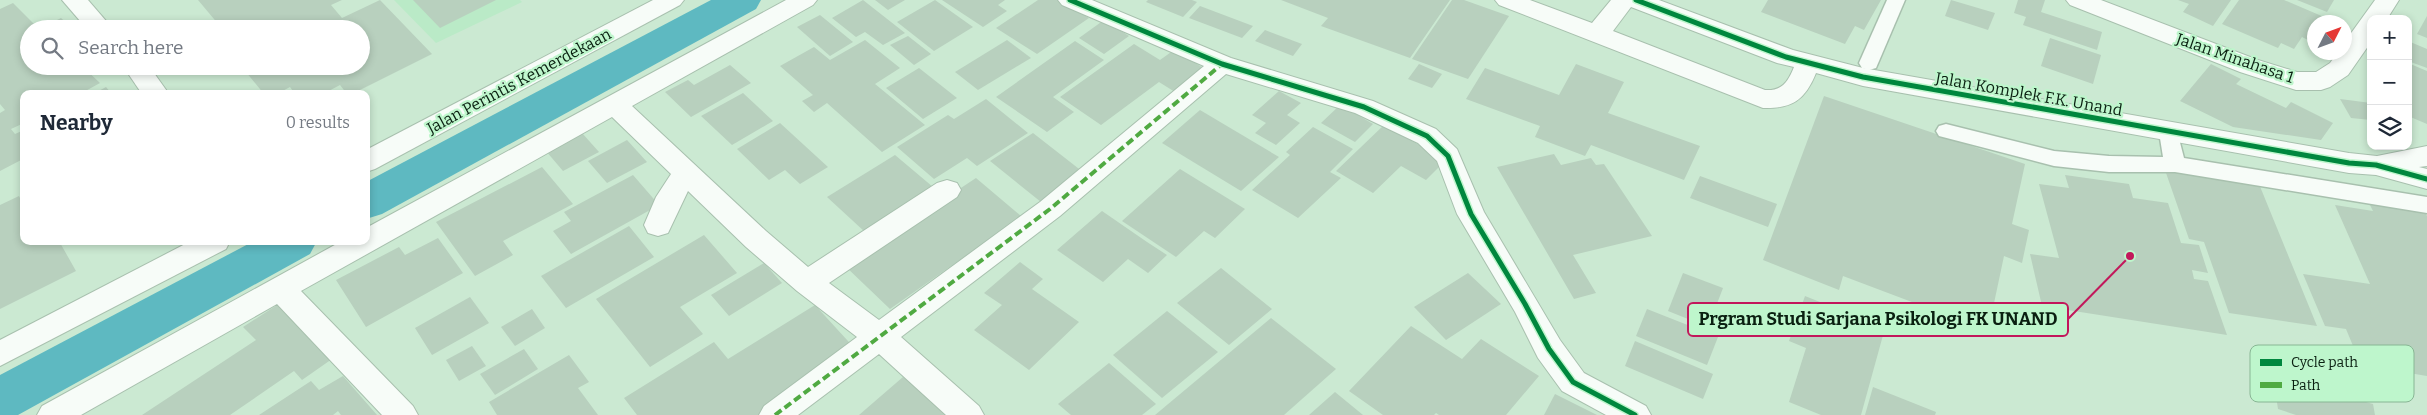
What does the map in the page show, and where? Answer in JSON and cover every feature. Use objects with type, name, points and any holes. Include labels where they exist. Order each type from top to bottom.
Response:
[{"type":"street","points":[[74,0],[93,20]]},
{"type":"street","name":"Jalan Perintis Kemerdekaan","points":[[370,160],[672,0]]},
{"type":"street","points":[[370,239],[805,0]]},
{"type":"street","points":[[1070,0],[1222,64],[1364,107],[1427,136],[1448,156],[1471,214],[1554,355],[1573,382],[1635,415]]},
{"type":"street","points":[[1507,0],[1763,99],[1774,100],[1796,91],[1808,63]]},
{"type":"street","points":[[1597,34],[1624,0]]},
{"type":"street","name":"Jalan Komplek F.K. Unand","points":[[1636,0],[1777,54],[1863,77],[2168,132],[2349,163],[2376,165],[2427,178]]},
{"type":"street","name":"Jalan Minahasa 1","points":[[2078,0],[2249,66],[2296,81],[2321,81],[2338,69],[2367,29]]},
{"type":"street","points":[[2377,15],[2387,0]]},
{"type":"street","points":[[775,415],[1050,209],[1222,64]]},
{"type":"street","points":[[142,75],[153,90]]},
{"type":"street","points":[[615,105],[685,174],[806,283],[880,337],[968,415]]},
{"type":"street","name":"Jalan Komplek F.K. Unand","points":[[2376,165],[2427,156]]},
{"type":"street","points":[[658,225],[670,197],[685,174]]},
{"type":"street","points":[[806,283],[948,190]]},
{"type":"street","points":[[0,354],[208,245]]},
{"type":"street","points":[[53,415],[359,245]]},
{"type":"street","points":[[280,288],[402,415]]},
{"type":"lane","points":[[1869,63],[1896,0]]},
{"type":"lane","points":[[1946,131],[2012,149],[2070,161],[2135,165],[2175,164],[2427,205]]},
{"type":"lane","points":[[2168,132],[2175,164]]},
{"type":"shaded area","points":[[394,0],[520,0],[522,2],[436,43]]},
{"type":"building","points":[[198,0],[342,0],[331,5],[342,18],[380,0],[432,54],[360,90],[344,90],[340,85],[331,90],[292,90],[290,87],[284,90],[261,90],[248,75],[370,75],[370,20],[215,20]]},
{"type":"building","points":[[413,0],[496,0],[440,28]]},
{"type":"building","points":[[863,0],[905,33],[883,45],[865,32],[856,37],[832,18]]},
{"type":"building","points":[[875,0],[905,0],[888,10]]},
{"type":"building","points":[[935,0],[973,27],[934,51],[897,22]]},
{"type":"building","points":[[942,0],[1005,0],[998,5],[1007,11],[983,27]]},
{"type":"building","points":[[1038,0],[1060,0],[1089,18],[1037,54],[996,28]]},
{"type":"building","points":[[1148,0],[1192,0],[1197,2],[1183,17],[1146,2]]},
{"type":"building","points":[[1281,0],[1450,0],[1410,58],[1321,26],[1328,18]]},
{"type":"building","points":[[1452,0],[1464,0],[1509,16],[1468,79],[1412,59]]},
{"type":"building","points":[[1768,0],[1881,0],[1864,30],[1855,26],[1845,44],[1761,12]]},
{"type":"building","points":[[1951,0],[1995,13],[1988,30],[1945,16]]},
{"type":"building","points":[[2018,0],[2045,0],[2041,12],[2102,32],[2097,50],[2023,25],[2026,17],[2014,13]]},
{"type":"building","points":[[2178,0],[2231,0],[2213,26],[2183,12],[2189,4]]},
{"type":"building","points":[[2239,0],[2284,0],[2319,15],[2307,15],[2307,40],[2302,37],[2294,49],[2281,43],[2278,48],[2222,24]]},
{"type":"building","points":[[2297,0],[2334,0],[2327,12]]},
{"type":"building","points":[[13,3],[30,20],[20,20],[20,75],[92,75],[100,83],[87,90],[20,90],[20,125],[11,129],[15,134],[20,132],[20,161],[0,171],[0,113],[5,110],[0,104],[0,9]]},
{"type":"building","points":[[1200,6],[1253,26],[1242,38],[1189,18]]},
{"type":"building","points":[[820,15],[853,42],[830,56],[797,27]]},
{"type":"building","points":[[2427,16],[2427,38],[2417,34]]},
{"type":"building","points":[[1104,20],[1129,36],[1104,54],[1079,38]]},
{"type":"building","points":[[1265,30],[1302,44],[1293,56],[1255,41]]},
{"type":"building","points":[[908,36],[931,54],[914,65],[890,45]]},
{"type":"building","points":[[2050,38],[2101,55],[2093,84],[2041,66]]},
{"type":"building","points":[[865,40],[900,68],[875,84],[925,125],[882,152],[827,103],[814,112],[802,101],[813,95],[780,66],[814,47],[830,60]]},
{"type":"building","points":[[1007,40],[1031,58],[978,90],[955,72]]},
{"type":"building","points":[[1075,41],[1104,60],[1053,97],[1074,112],[1047,132],[996,97]]},
{"type":"building","points":[[2412,43],[2427,49],[2427,68],[2412,62]]},
{"type":"building","points":[[1134,44],[1160,60],[1174,50],[1205,69],[1175,92],[1159,82],[1101,125],[1060,97]]},
{"type":"building","points":[[1419,64],[1442,74],[1432,88],[1408,79]]},
{"type":"building","points":[[1576,64],[1624,82],[1608,113],[1700,146],[1684,180],[1591,145],[1585,156],[1535,137],[1540,126],[1466,99],[1485,68],[1559,95]]},
{"type":"building","points":[[2211,64],[2241,79],[2236,84],[2286,108],[2291,102],[2333,123],[2321,140],[2233,127],[2180,101]]},
{"type":"building","points":[[730,65],[751,83],[691,117],[665,92],[688,80],[694,85]]},
{"type":"building","points":[[2412,65],[2427,71],[2427,124],[2412,118]]},
{"type":"building","points":[[919,68],[957,98],[923,119],[886,88]]},
{"type":"building","points":[[1279,91],[1301,103],[1287,115],[1300,123],[1276,145],[1255,133],[1266,123],[1252,115]]},
{"type":"building","points":[[743,93],[773,121],[732,145],[701,116]]},
{"type":"building","points":[[1824,96],[2025,164],[2012,224],[2029,230],[2022,263],[2004,256],[1990,322],[1944,305],[1941,313],[1843,276],[1839,290],[1763,260]]},
{"type":"building","points":[[986,99],[1028,133],[977,166],[967,158],[934,179],[897,147],[948,115],[954,119]]},
{"type":"building","points":[[2340,99],[2367,102],[2367,120],[2351,118]]},
{"type":"building","points":[[1340,105],[1373,124],[1355,142],[1321,123]]},
{"type":"building","points":[[1200,110],[1279,157],[1241,191],[1162,143]]},
{"type":"building","points":[[780,123],[828,167],[800,184],[785,170],[769,180],[737,149]]},
{"type":"building","points":[[1384,125],[1446,160],[1426,180],[1401,166],[1373,193],[1336,171]]},
{"type":"building","points":[[1313,127],[1353,149],[1330,172],[1341,178],[1298,218],[1252,190],[1290,155],[1286,152]]},
{"type":"building","points":[[582,133],[599,152],[563,171],[546,151]]},
{"type":"building","points":[[1033,133],[1083,172],[1041,202],[990,161]]},
{"type":"building","points":[[627,140],[647,162],[607,183],[588,161]]},
{"type":"building","points":[[1554,154],[1561,165],[1591,158],[1596,165],[1604,164],[1652,236],[1573,255],[1596,293],[1574,299],[1497,167]]},
{"type":"building","points":[[895,155],[933,187],[865,232],[827,197]]},
{"type":"building","points":[[542,167],[573,204],[503,241],[513,255],[475,276],[436,222]]},
{"type":"building","points":[[1180,169],[1245,209],[1215,238],[1204,231],[1176,257],[1122,221]]},
{"type":"building","points":[[2165,170],[2259,184],[2317,326],[2229,313],[2204,242],[2189,239]]},
{"type":"building","points":[[633,175],[659,205],[571,254],[553,231],[571,221],[564,212]]},
{"type":"building","points":[[2065,175],[2129,184],[2133,198],[2168,203],[2181,243],[2199,245],[2208,273],[2192,270],[2194,279],[2208,281],[2227,335],[2042,306],[2030,254],[2059,258],[2039,184],[2069,188]]},
{"type":"building","points":[[1700,176],[1777,204],[1768,227],[1690,198]]},
{"type":"building","points":[[976,178],[1028,222],[987,250],[981,245],[890,309],[844,265]]},
{"type":"building","points":[[19,196],[20,245],[61,245],[76,271],[0,309],[0,205]]},
{"type":"building","points":[[2369,203],[2424,211],[2427,216],[2427,376],[2414,374],[2414,345],[2353,345],[2346,329],[2325,326],[2303,274],[2370,284],[2335,205],[2373,211]]},
{"type":"building","points":[[1102,211],[1167,255],[1148,273],[1128,259],[1103,282],[1057,250]]},
{"type":"building","points":[[629,226],[654,257],[566,308],[541,276]]},
{"type":"building","points":[[704,235],[737,273],[680,307],[703,334],[650,367],[596,299]]},
{"type":"building","points":[[438,238],[463,273],[366,327],[336,280],[399,247],[405,255]]},
{"type":"building","points":[[1020,262],[1043,279],[1032,289],[1079,322],[1029,370],[974,330],[1002,305],[984,293]]},
{"type":"building","points":[[764,263],[782,283],[729,316],[711,295]]},
{"type":"building","points":[[1221,268],[1272,309],[1229,345],[1177,303]]},
{"type":"building","points":[[1468,273],[1501,304],[1446,340],[1414,307]]},
{"type":"building","points":[[1683,273],[1723,288],[1708,327],[1668,311]]},
{"type":"building","points":[[1805,296],[1885,328],[1861,415],[1821,415],[1789,402],[1806,348],[1789,341]]},
{"type":"building","points":[[470,297],[489,323],[432,355],[415,328]]},
{"type":"building","points":[[277,305],[332,359],[302,380],[294,371],[230,415],[142,415],[256,340],[243,327]]},
{"type":"building","points":[[815,305],[858,352],[766,415],[637,415],[624,398],[714,342],[728,359]]},
{"type":"building","points":[[532,309],[545,328],[515,346],[501,327]]},
{"type":"building","points":[[1647,309],[1718,337],[1707,365],[1636,336]]},
{"type":"building","points":[[1167,311],[1218,352],[1162,398],[1113,355]]},
{"type":"building","points":[[1271,318],[1336,369],[1284,415],[1155,415]]},
{"type":"building","points":[[1411,326],[1462,359],[1481,339],[1539,376],[1506,415],[1439,415],[1436,413],[1434,415],[1383,415],[1349,391]]},
{"type":"building","points":[[1635,341],[1713,374],[1703,399],[1625,366]]},
{"type":"building","points":[[472,346],[486,366],[459,381],[446,360]]},
{"type":"building","points":[[524,349],[538,369],[495,395],[480,374]]},
{"type":"building","points":[[569,355],[589,382],[578,388],[598,415],[497,415],[489,402]]},
{"type":"building","points":[[1109,363],[1156,404],[1142,415],[1071,415],[1058,404]]},
{"type":"building","points":[[343,376],[377,415],[341,415],[338,411],[333,415],[259,415],[311,381],[319,390]]},
{"type":"building","points":[[903,377],[953,415],[859,415]]},
{"type":"building","points":[[1873,387],[1936,412],[1935,415],[1865,415]]},
{"type":"building","points":[[1335,392],[1363,415],[1309,415]]},
{"type":"building","points":[[1555,394],[1597,415],[1544,415]]},
{"type":"building","points":[[2277,402],[2366,402],[2373,404],[2375,415],[2296,415],[2278,409]]},
{"type":"waterway","points":[[370,200],[742,0]]},
{"type":"waterway","points":[[0,400],[287,245]]},
{"type":"marked path","points":[[775,415],[1050,209],[1222,64]]},
{"type":"cycle path","points":[[1070,0],[1222,64],[1364,107],[1427,136],[1448,156],[1471,214],[1525,304],[1549,349],[1573,382],[1635,415]]},
{"type":"cycle path","points":[[1636,0],[1786,57],[1863,77],[2349,163],[2376,165],[2427,179]]},
{"type":"place","name":"Prgram Studi Sarjana Psikologi FK UNAND","points":[[2130,256]]}]
